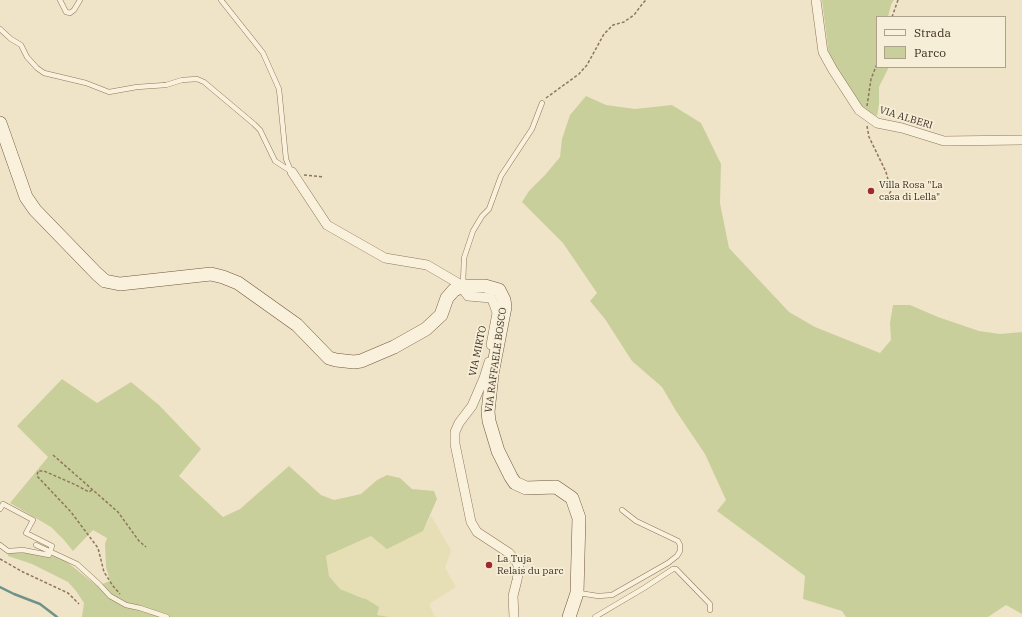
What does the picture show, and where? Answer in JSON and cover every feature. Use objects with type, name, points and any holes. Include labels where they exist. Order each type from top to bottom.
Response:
[{"type":"street","name":"VIA ALBERI","points":[[816,0],[823,52],[859,110],[877,123],[902,128],[944,141],[1022,140]]},
{"type":"street","points":[[0,123],[26,197],[35,210],[105,281],[120,284],[211,274],[223,277],[238,283],[297,325],[329,358],[354,362],[361,361],[394,347],[426,328],[441,315],[447,298],[454,290],[463,286]]},
{"type":"street","points":[[292,172],[327,224],[384,258],[427,266],[463,286]]},
{"type":"street","name":"VIA RAFFAELE BOSCO","points":[[463,286],[485,286],[495,288],[502,294],[504,300],[505,307],[488,412],[489,421],[498,451],[515,483],[526,488],[556,487],[572,498],[579,518],[577,593],[569,617]]},
{"type":"street","name":"VIA MIRTO","points":[[463,286],[468,296],[491,298],[496,313],[489,362],[484,378],[472,406],[459,423],[455,432],[455,444],[471,522],[477,532],[484,538],[509,553],[516,561],[519,568],[518,580],[513,596],[514,617]]},
{"type":"lane","points":[[60,0],[66,12],[70,13],[74,10],[80,0]]},
{"type":"lane","points":[[222,0],[263,53],[279,89],[286,159],[292,172]]},
{"type":"lane","points":[[0,29],[11,39],[21,45],[27,57],[44,72],[86,83],[109,92],[137,87],[166,85],[182,80],[197,79],[209,86],[254,124],[260,130],[275,161],[292,172]]},
{"type":"lane","points":[[463,286],[464,258],[473,231],[482,216],[489,209],[501,176],[532,129],[542,102]]},
{"type":"lane","points":[[0,509],[3,504],[33,520],[26,533],[52,546],[49,555],[23,550],[8,551],[0,545]]},
{"type":"lane","points":[[577,593],[598,596],[612,595],[668,563],[680,551],[678,541],[636,520],[622,510]]},
{"type":"lane","points":[[36,545],[77,564],[110,596],[126,605],[167,617]]},
{"type":"lane","points":[[595,617],[673,569],[676,569],[710,604],[710,610]]},
{"type":"path","points":[[542,102],[579,74],[587,65],[604,34],[613,25],[624,22],[634,15],[646,0]]},
{"type":"path","points":[[892,16],[898,0]]},
{"type":"path","points":[[876,66],[871,79],[865,114],[869,137],[886,172],[891,191],[885,201]]},
{"type":"path","points":[[292,172],[324,177]]},
{"type":"path","points":[[53,454],[118,512],[139,541],[146,547]]},
{"type":"path","points":[[92,490],[88,492],[57,476],[44,471],[38,471],[37,476],[71,512],[98,548],[104,572],[113,586],[123,596]]},
{"type":"path","points":[[0,559],[23,572],[68,592],[78,604]]},
{"type":"shaded area","points":[[431,516],[451,550],[445,568],[456,587],[429,604],[435,617],[390,617],[377,615],[366,599],[340,589],[329,576],[326,556],[371,536],[423,531]]},
{"type":"green space","points":[[822,0],[894,0],[888,16],[876,16],[876,68],[888,68],[879,87],[879,105],[877,116],[864,110],[841,77],[829,55]]},
{"type":"green space","points":[[586,96],[606,105],[635,109],[672,105],[701,123],[721,164],[720,203],[729,248],[789,312],[815,327],[880,353],[891,340],[890,323],[893,305],[910,305],[938,317],[979,331],[1000,334],[1022,332],[1022,614],[1006,605],[988,617],[846,617],[842,611],[803,599],[805,576],[717,511],[726,500],[705,454],[662,387],[632,361],[605,319],[590,301],[597,293],[563,243],[522,202],[529,191],[560,157],[562,139],[570,115]]},
{"type":"green space","points":[[62,379],[97,403],[131,382],[159,405],[201,449],[179,476],[223,517],[240,509],[289,466],[321,495],[334,500],[361,494],[377,480],[387,475],[400,478],[412,489],[434,491],[437,499],[423,531],[387,549],[371,536],[326,556],[329,576],[340,589],[366,599],[379,607],[377,615],[390,617],[82,617],[84,603],[68,582],[32,564],[8,556],[8,551],[23,550],[62,558],[97,586],[110,581],[106,567],[105,544],[107,538],[93,530],[73,551],[51,527],[10,503],[48,457],[17,426]]},
{"type":"waterway","points":[[0,587],[40,604],[57,617]]},
{"type":"place","name":"Villa Rosa \"La casa di Lella\"","points":[[871,191]]},
{"type":"place","name":"La Tuja Relais du parc","points":[[489,565]]}]
